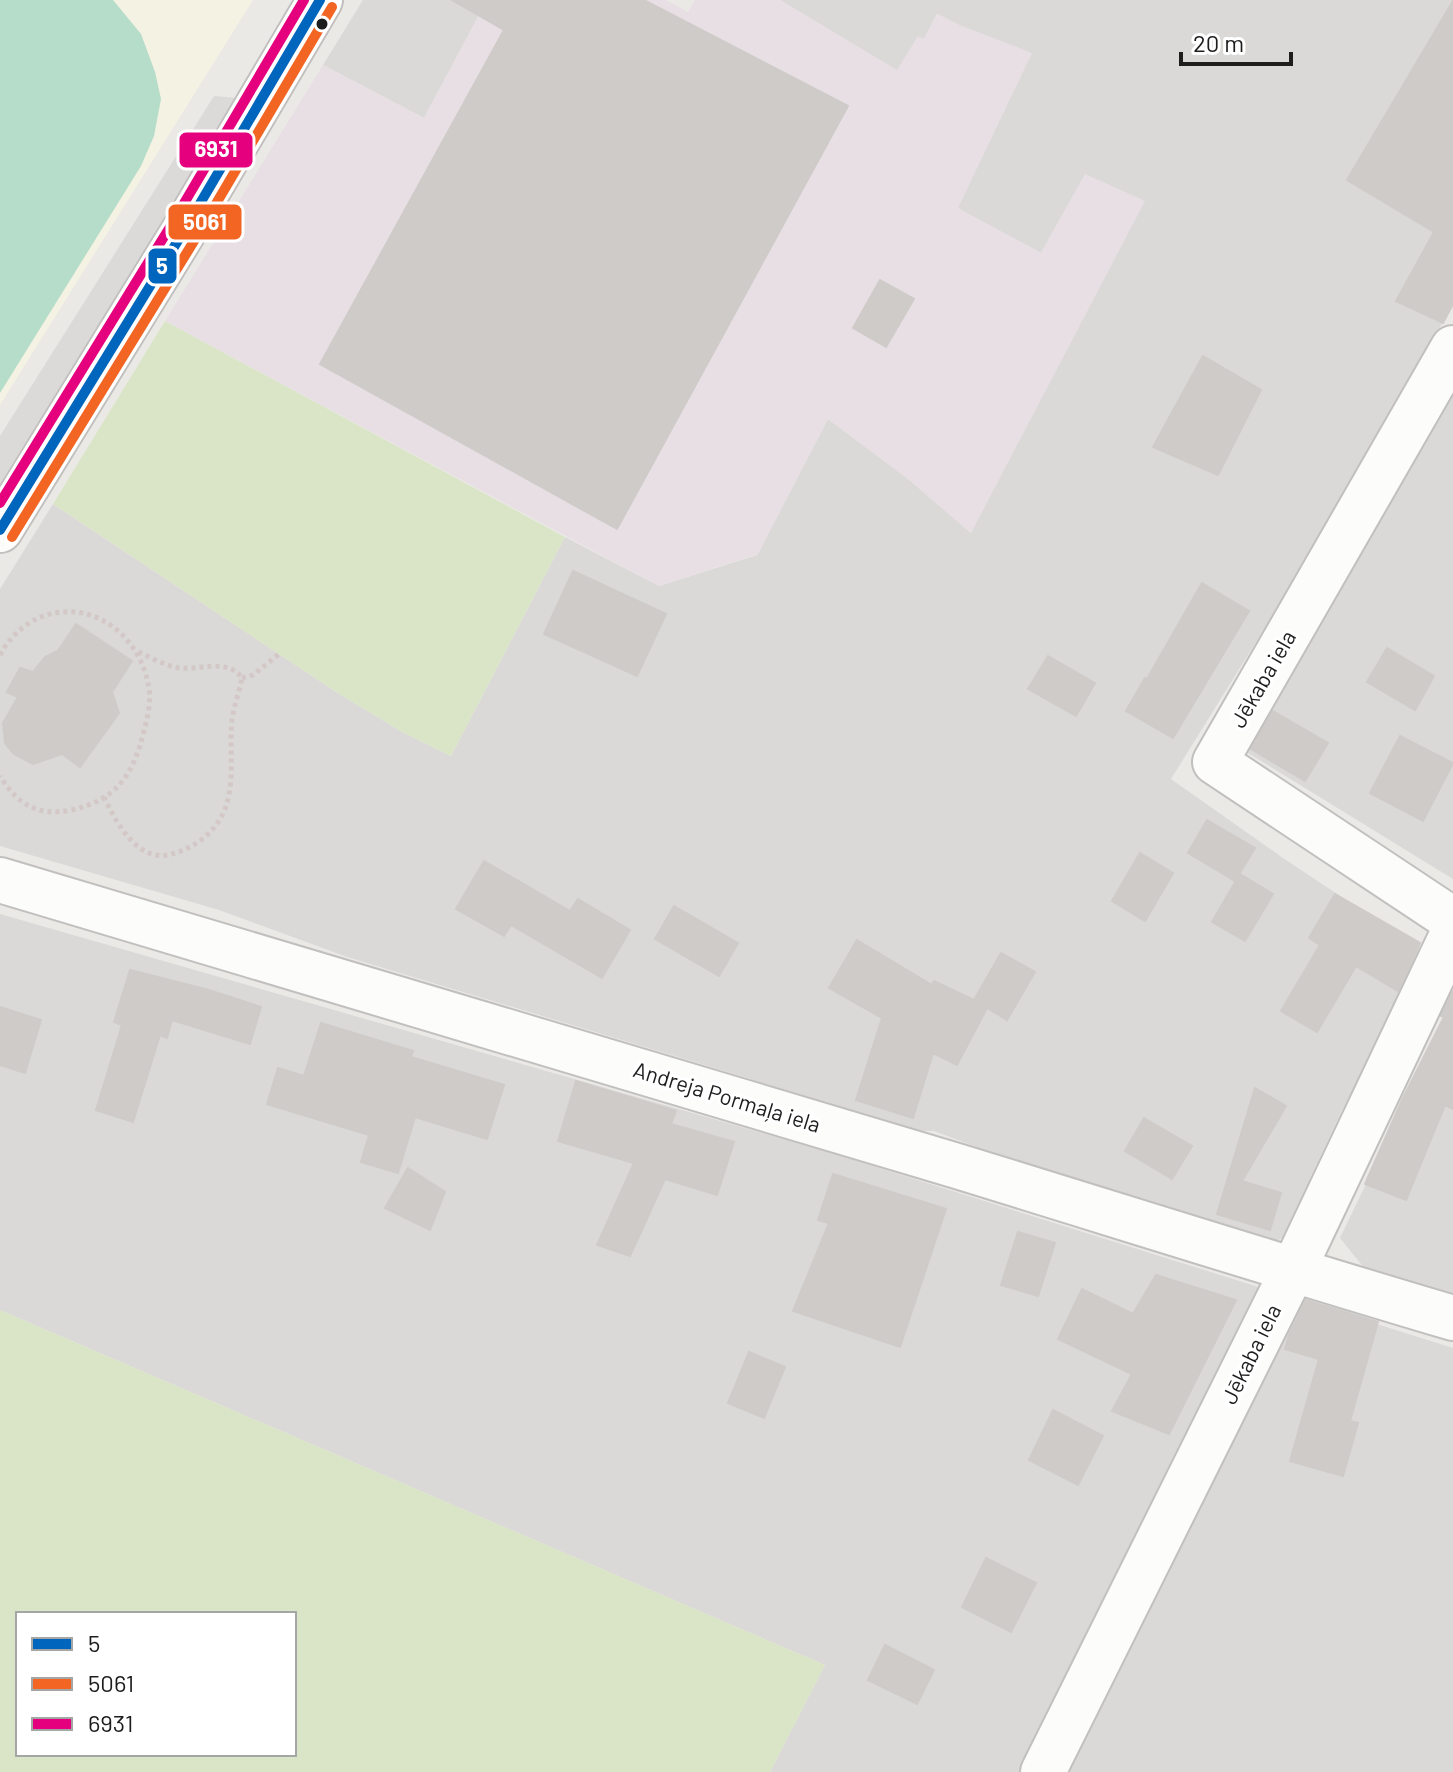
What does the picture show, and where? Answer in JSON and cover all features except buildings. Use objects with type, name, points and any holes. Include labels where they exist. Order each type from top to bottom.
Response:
[{"type":"street","points":[[0,530],[65,403],[182,234],[320,0]]},
{"type":"street","name":"Jēkaba iela","points":[[1453,348],[1215,762],[1453,920]]},
{"type":"street","name":"Andreja Pormaļa iela","points":[[0,880],[928,1157],[1453,1318]]},
{"type":"street","name":"Jēkaba iela","points":[[1043,1772],[1292,1271],[1453,933]]},
{"type":"path","points":[[0,655],[25,624],[47,613],[70,611],[97,616],[113,626],[137,651],[167,664],[181,668],[228,667],[238,672],[242,678],[232,720],[229,796],[218,824],[203,840],[185,851],[163,856],[142,850],[113,816],[104,797]]},
{"type":"path","points":[[0,776],[14,796],[33,810],[61,812],[92,805],[111,793],[127,775],[138,754],[148,717],[149,684],[137,651]]},
{"type":"path","points":[[242,678],[253,675],[279,654]]},
{"type":"shaded area","points":[[0,0],[253,0],[0,405]]},
{"type":"shaded area","points":[[363,0],[487,0],[424,118],[323,65]]},
{"type":"shaded area","points":[[487,0],[666,0],[688,12],[695,0],[780,0],[897,70],[918,36],[924,39],[937,14],[1032,53],[958,208],[1041,253],[1085,174],[1145,201],[971,533],[907,478],[828,419],[758,554],[659,586],[165,321],[323,65],[424,118]]},
{"type":"shaded area","points":[[780,0],[1453,0],[1453,305],[1269,621],[1171,779],[1420,949],[1376,1047],[1343,1108],[1282,1238],[1271,1244],[934,1131],[911,1131],[765,1088],[751,1079],[347,957],[219,910],[0,846],[0,589],[53,504],[336,692],[404,733],[451,756],[565,537],[659,586],[757,555],[828,419],[907,478],[971,533],[1085,175],[1041,253],[957,208],[1006,104],[957,24],[937,14],[924,39],[918,37],[897,71]]},
{"type":"shaded area","points":[[214,96],[239,98],[0,489],[0,436]]},
{"type":"shaded area","points":[[1453,390],[1453,879],[1240,748]]},
{"type":"shaded area","points":[[0,914],[828,1152],[1453,1348],[1453,1772],[770,1772],[825,1665],[0,1310]]},
{"type":"shaded area","points":[[1453,1003],[1453,1295],[1365,1269],[1340,1238]]},
{"type":"green space","points":[[0,0],[113,0],[141,34],[161,99],[154,136],[141,166],[0,393]]},
{"type":"green space","points":[[165,321],[565,537],[451,756],[404,733],[336,692],[53,504]]},
{"type":"green space","points":[[0,1310],[825,1665],[770,1772],[0,1772]]},
{"type":"transit line","name":"6931","points":[[0,503],[170,227],[304,0]]},
{"type":"transit line","name":"5","points":[[0,530],[182,234],[320,0]]},
{"type":"transit line","name":"5061","points":[[12,537],[194,241],[332,7]]}]
